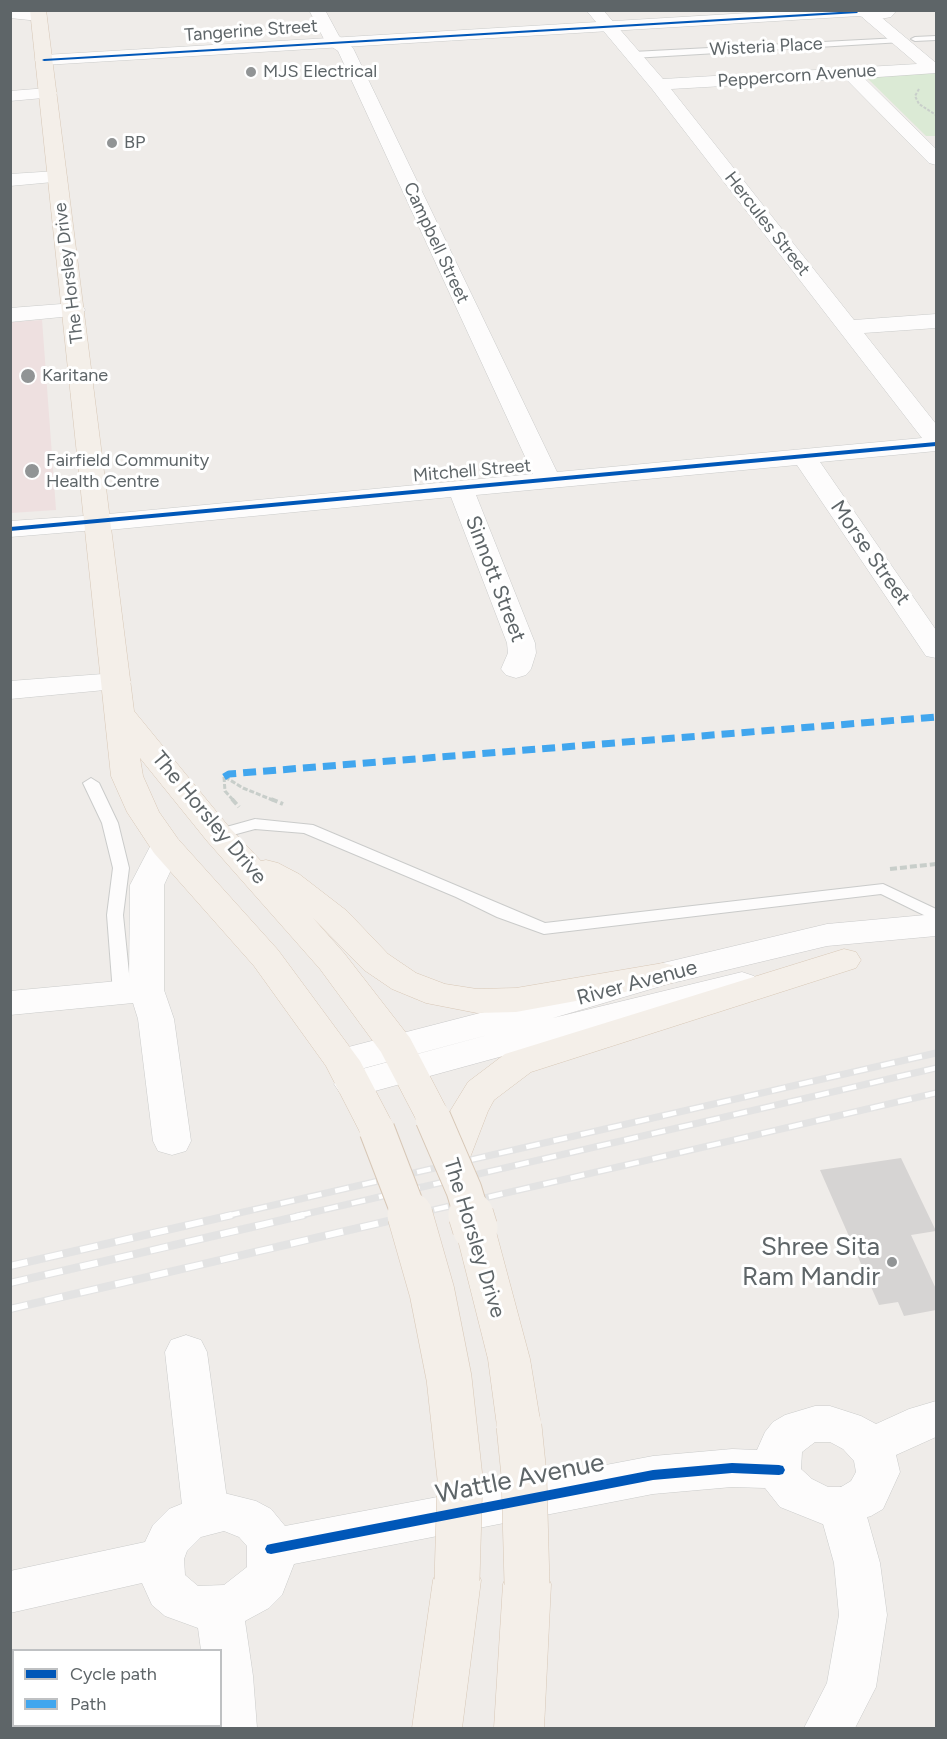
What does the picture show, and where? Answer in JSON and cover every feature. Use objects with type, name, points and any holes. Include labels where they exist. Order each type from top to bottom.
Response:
[{"type":"main road","name":"The Horsley Drive","points":[[39,13],[128,776],[143,812],[166,846],[266,958],[348,1072],[377,1130],[405,1199],[432,1292],[449,1378],[460,1478],[457,1580],[437,1728]]},
{"type":"main road","name":"The Horsley Drive","points":[[121,714],[228,845],[332,961],[402,1058],[452,1158],[464,1190],[509,1359],[524,1475],[527,1584],[519,1728]]},
{"type":"main road","points":[[228,845],[287,880],[334,919],[376,962],[404,981],[439,995],[477,1001],[516,1000],[663,974]]},
{"type":"main road","points":[[452,1158],[469,1110],[486,1086],[518,1063],[844,960]]},
{"type":"street","name":"Campbell Street","points":[[317,10],[332,39],[345,48],[549,481]]},
{"type":"street","points":[[860,12],[907,39],[935,64]]},
{"type":"street","name":"Tangerine Street","points":[[44,60],[336,42],[601,18],[888,12]]},
{"type":"street","points":[[888,12],[907,39]]},
{"type":"street","points":[[10,13],[39,13]]},
{"type":"street","name":"Hercules Street","points":[[601,18],[658,86],[936,439]]},
{"type":"street","name":"Peppercorn Avenue","points":[[658,86],[935,64]]},
{"type":"street","points":[[849,72],[928,141],[936,159]]},
{"type":"street","points":[[10,96],[48,93]]},
{"type":"street","points":[[10,180],[57,177]]},
{"type":"street","points":[[10,315],[74,310]]},
{"type":"street","points":[[848,327],[936,321]]},
{"type":"street","name":"Mitchell Street","points":[[10,530],[936,444]]},
{"type":"street","name":"Morse Street","points":[[804,457],[936,650]]},
{"type":"street","name":"Sinnott Street","points":[[461,489],[521,643],[522,653],[516,669]]},
{"type":"street","points":[[10,690],[116,682]]},
{"type":"street","points":[[166,846],[147,885],[134,992],[156,1019],[172,1140]]},
{"type":"street","name":"River Avenue","points":[[402,1058],[542,1009],[663,974],[827,935],[936,927]]},
{"type":"street","name":"River Avenue","points":[[348,1072],[402,1058],[609,1015],[844,960],[936,927]]},
{"type":"street","points":[[10,1003],[134,992]]},
{"type":"street","points":[[186,1352],[206,1514]]},
{"type":"street","points":[[869,1447],[936,1419]]},
{"type":"street","points":[[814,1424],[830,1424],[859,1436],[876,1459],[878,1472],[867,1495],[841,1506],[825,1506],[809,1501],[796,1493],[785,1482],[779,1470],[778,1457],[781,1445],[789,1435],[814,1424]]},
{"type":"street","name":"Wattle Avenue","points":[[271,1549],[653,1475],[732,1468],[779,1470]]},
{"type":"street","points":[[829,1728],[851,1687],[862,1615],[857,1563],[841,1506]]},
{"type":"street","points":[[224,1512],[240,1515],[255,1523],[266,1534],[271,1549],[271,1565],[265,1580],[237,1603],[219,1608],[199,1607],[182,1601],[169,1590],[162,1575],[161,1559],[169,1539],[184,1523],[206,1514],[224,1512]]},
{"type":"street","points":[[10,1592],[161,1559]]},
{"type":"street","points":[[219,1608],[229,1676],[232,1728]]},
{"type":"lane","name":"Wisteria Place","points":[[633,55],[936,38]]},
{"type":"lane","points":[[91,783],[110,823],[121,868],[115,915],[134,992]]},
{"type":"lane","points":[[228,845],[255,824],[307,828],[544,929],[883,889],[936,916]]},
{"type":"path","points":[[925,87],[918,89],[915,96],[919,104],[936,115]]},
{"type":"shaded area","points":[[42,320],[56,510],[11,513],[11,322]]},
{"type":"green space","points":[[936,71],[936,136],[926,136],[865,76]]},
{"type":"building","name":"Shree Sita Ram Mandir","points":[[901,1158],[936,1231],[911,1235],[936,1289],[936,1310],[904,1316],[898,1302],[879,1305],[820,1170]]},
{"type":"railway","points":[[226,1216],[936,1053]]},
{"type":"railway","points":[[297,1216],[936,1068]]},
{"type":"railway","points":[[407,1216],[936,1093]]},
{"type":"railway","points":[[10,1266],[232,1215]]},
{"type":"railway","points":[[10,1283],[304,1215]]},
{"type":"railway","points":[[10,1309],[414,1215]]},
{"type":"marked path","points":[[224,777],[229,774],[936,717]]},
{"type":"cycle path","points":[[44,60],[856,12]]},
{"type":"cycle path","points":[[10,529],[936,444]]},
{"type":"cycle path","points":[[271,1549],[653,1475],[732,1468],[779,1470]]},
{"type":"place","name":"MJS Electrical","points":[[251,72]]},
{"type":"place","name":"BP","points":[[112,143]]},
{"type":"place","name":"Karitane","points":[[28,376]]},
{"type":"place","name":"Fairfield Community Health Centre","points":[[32,471]]},
{"type":"place","name":"Shree Sita Ram Mandir","points":[[892,1262]]}]
